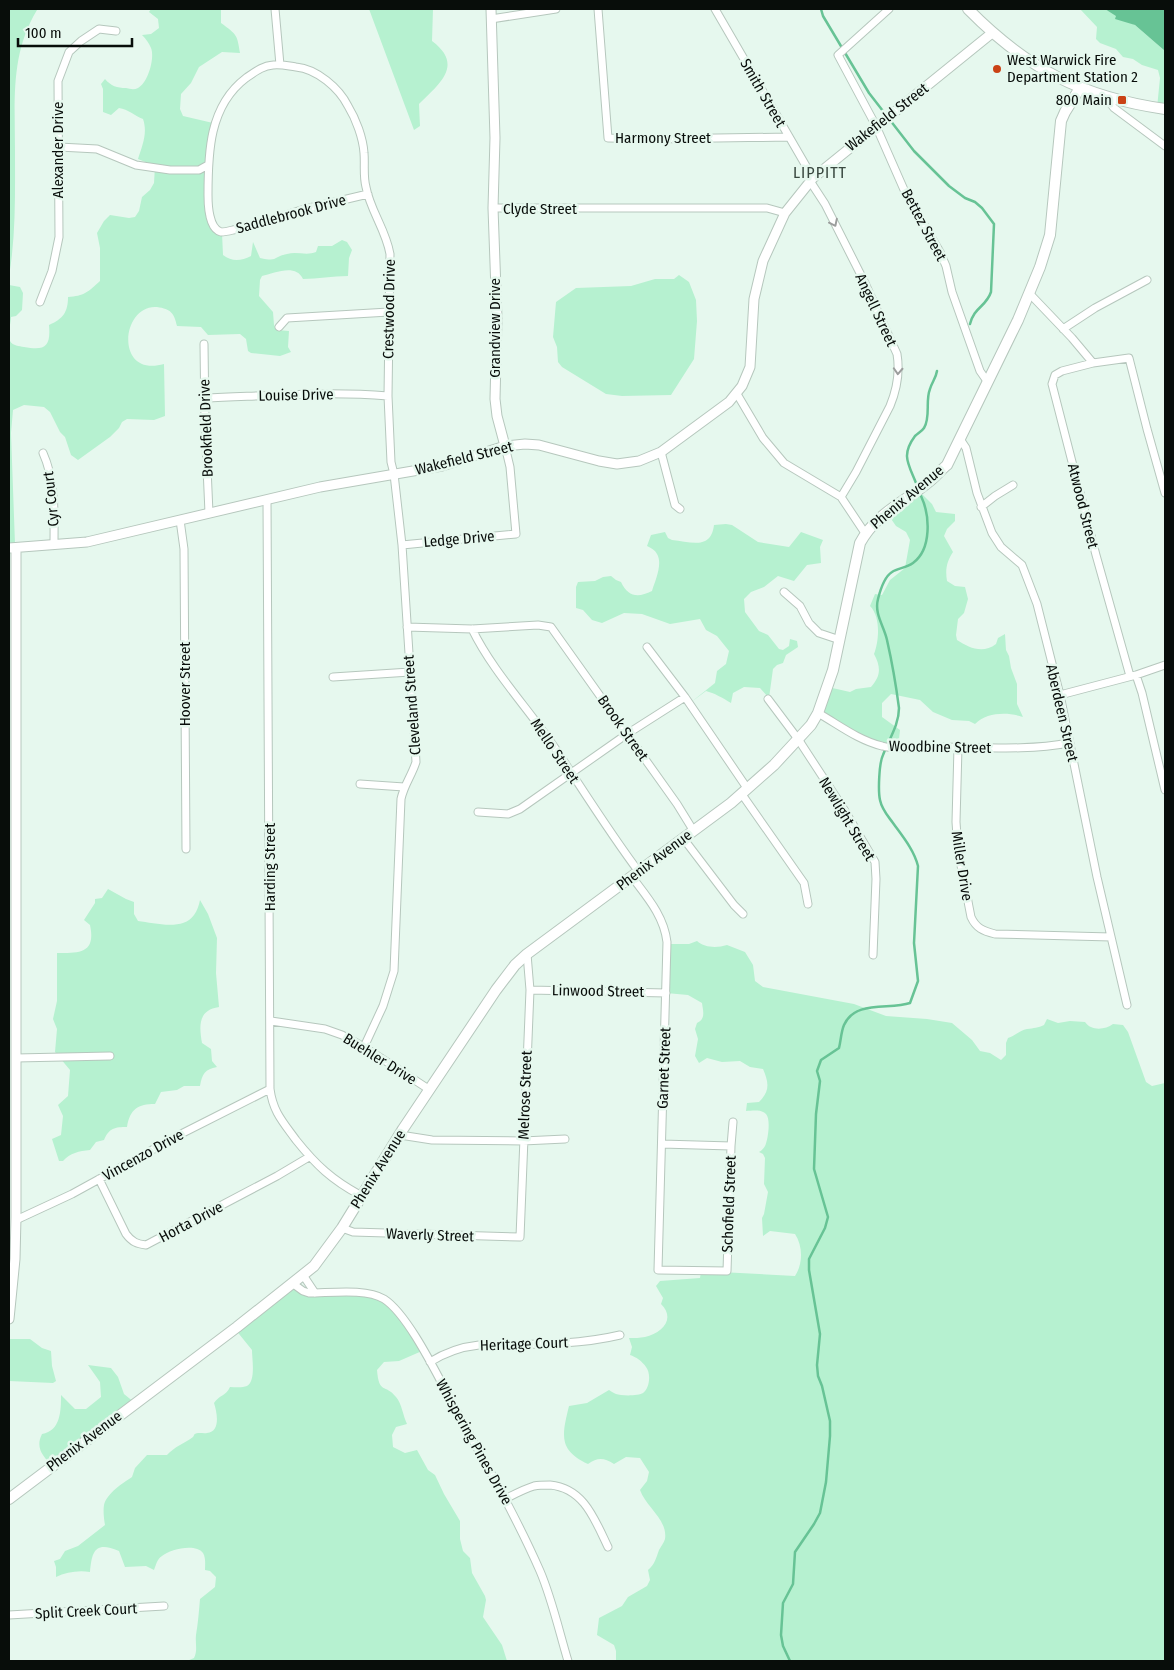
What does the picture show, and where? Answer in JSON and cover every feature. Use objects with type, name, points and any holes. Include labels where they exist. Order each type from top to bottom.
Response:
[{"type":"main road","points":[[968,9],[992,32],[1040,68],[1080,88],[1106,98],[1165,109]]},
{"type":"main road","name":"Phenix Avenue","points":[[9,1499],[292,1283],[322,1257],[342,1228],[360,1195],[496,990],[515,965],[731,803],[774,765],[811,725],[827,691],[840,640],[860,543],[865,533],[880,517],[930,481],[947,465],[1018,320],[1040,267],[1050,235],[1061,121],[1080,88]]},
{"type":"street","points":[[275,9],[280,65]]},
{"type":"street","name":"Clyde Street","points":[[491,9],[494,138],[493,208],[767,208],[785,214]]},
{"type":"street","points":[[491,19],[556,9]]},
{"type":"street","name":"Harmony Street","points":[[598,9],[608,138],[789,137]]},
{"type":"street","name":"Smith Street","points":[[715,9],[811,179]]},
{"type":"street","name":"Bettez Street","points":[[889,9],[838,55],[876,126],[906,192],[943,259],[952,292],[980,371],[987,381]]},
{"type":"street","name":"Alexander Drive","points":[[40,302],[52,271],[59,237],[58,81],[69,52],[81,41],[98,30],[116,31]]},
{"type":"street","name":"Wakefield Street","points":[[12,548],[87,542],[320,487],[442,466],[505,446],[539,445],[599,462],[617,464],[639,461],[661,452],[729,402],[737,394],[750,367],[754,299],[758,279],[774,236],[785,214],[811,179],[992,32]]},
{"type":"street","name":"Crestwood Drive","points":[[216,228],[212,224],[208,205],[210,144],[213,126],[223,104],[231,93],[262,67],[280,65],[313,72],[335,88],[350,108],[363,146],[365,181],[368,194],[389,247],[388,396],[391,462],[394,474]]},
{"type":"street","points":[[1106,98],[1114,108],[1165,146]]},
{"type":"street","points":[[59,147],[96,149],[136,164],[170,170],[199,170],[208,165]]},
{"type":"street","name":"Angell Street","points":[[811,179],[865,283],[897,354],[899,364],[895,394],[856,472],[841,497]]},
{"type":"street","name":"Saddlebrook Drive","points":[[216,228],[222,232],[246,228],[304,210],[368,194]]},
{"type":"street","name":"Grandview Drive","points":[[493,208],[497,318],[495,399],[497,416],[505,446]]},
{"type":"street","points":[[1063,328],[1147,280]]},
{"type":"street","points":[[1029,293],[1093,363],[1129,358],[1165,493]]},
{"type":"street","points":[[279,327],[287,318],[389,312]]},
{"type":"street","name":"Brookfield Drive","points":[[204,344],[209,513]]},
{"type":"street","name":"Atwood Street","points":[[1093,363],[1054,375],[1052,384],[1096,555],[1133,676]]},
{"type":"street","points":[[737,394],[763,438],[784,463],[841,497],[865,533]]},
{"type":"street","name":"Louise Drive","points":[[205,398],[310,395],[388,396]]},
{"type":"street","name":"Aberdeen Street","points":[[960,439],[966,448],[981,507],[992,533],[1001,547],[1022,565],[1037,604],[1060,695],[1127,1005]]},
{"type":"street","name":"Ledge Drive","points":[[402,545],[516,534],[510,466],[505,446]]},
{"type":"street","points":[[661,452],[676,505],[680,509]]},
{"type":"street","name":"Cyr Court","points":[[43,453],[50,469],[52,484],[54,545]]},
{"type":"street","name":"Cleveland Street","points":[[364,1047],[384,1006],[394,971],[401,799],[404,787],[411,776],[416,762],[402,545],[394,474]]},
{"type":"street","points":[[981,507],[1013,485]]},
{"type":"street","name":"Harding Street","points":[[267,500],[270,1089],[276,1113],[309,1157],[327,1175],[360,1195]]},
{"type":"street","name":"Hoover Street","points":[[180,520],[184,549],[186,849]]},
{"type":"street","points":[[9,1319],[14,1224],[12,1143],[16,1058],[12,548]]},
{"type":"street","points":[[784,592],[800,606],[808,623],[819,632],[840,640]]},
{"type":"street","name":"Brook Street","points":[[472,628],[538,625],[551,627],[677,804],[693,830]]},
{"type":"street","points":[[407,627],[472,628]]},
{"type":"street","name":"Mello Street","points":[[472,628],[483,647],[555,748],[636,874]]},
{"type":"street","points":[[647,647],[685,697],[804,883],[808,904]]},
{"type":"street","points":[[1060,695],[1133,676],[1165,665]]},
{"type":"street","points":[[332,677],[410,672]]},
{"type":"street","points":[[1133,676],[1142,693],[1165,790]]},
{"type":"street","points":[[478,812],[512,813],[627,734],[685,697]]},
{"type":"street","name":"Newlight Street","points":[[768,699],[798,739],[845,811],[875,862],[873,955]]},
{"type":"street","name":"Woodbine Street","points":[[818,712],[861,739],[882,746],[910,748],[1035,748],[1069,742]]},
{"type":"street","name":"Miller Drive","points":[[958,747],[956,822],[958,850],[970,917],[974,925],[986,932],[1000,934],[1111,938]]},
{"type":"street","points":[[360,784],[404,787]]},
{"type":"street","points":[[684,838],[734,905],[743,914]]},
{"type":"street","name":"Garnet Street","points":[[636,874],[659,915],[664,926],[667,942],[658,1270],[727,1271]]},
{"type":"street","name":"Melrose Street","points":[[520,1237],[530,990],[528,954]]},
{"type":"street","name":"Linwood Street","points":[[530,990],[666,993]]},
{"type":"street","name":"Buehler Drive","points":[[271,1021],[333,1031],[364,1047],[430,1090]]},
{"type":"street","points":[[16,1058],[110,1056]]},
{"type":"street","name":"Vincenzo Drive","points":[[14,1224],[181,1134],[270,1089]]},
{"type":"street","points":[[731,1146],[734,1122]]},
{"type":"street","points":[[400,1135],[432,1140],[523,1141],[565,1139]]},
{"type":"street","name":"Schofield Street","points":[[662,1144],[731,1146],[727,1271]]},
{"type":"street","name":"Horta Drive","points":[[99,1179],[126,1234],[132,1241],[146,1245],[277,1176],[309,1157]]},
{"type":"street","name":"Waverly Street","points":[[342,1228],[353,1232],[520,1237]]},
{"type":"street","points":[[303,1274],[315,1293]]},
{"type":"street","name":"Whispering Pines Drive","points":[[292,1283],[303,1291],[315,1293],[360,1293],[385,1300],[401,1316],[430,1362],[524,1534],[540,1571],[568,1661]]},
{"type":"street","name":"Heritage Court","points":[[430,1362],[453,1350],[464,1347],[584,1342],[620,1335]]},
{"type":"street","points":[[505,1499],[525,1489],[542,1485],[556,1486],[568,1490],[580,1498],[588,1507],[608,1547]]},
{"type":"street","name":"Split Creek Court","points":[[9,1615],[164,1606]]},
{"type":"shaded area","points":[[9,9],[46,9],[37,10],[28,27],[18,61],[15,96],[14,230],[9,276]]},
{"type":"shaded area","points":[[151,9],[221,9],[221,23],[235,35],[240,53],[222,52],[199,67],[191,83],[181,94],[180,109],[183,116],[213,123],[209,143],[212,223],[222,233],[223,255],[233,260],[247,258],[251,256],[253,242],[260,258],[273,259],[291,253],[305,254],[316,252],[318,246],[332,246],[342,240],[347,242],[352,250],[349,258],[348,276],[303,279],[295,271],[284,270],[262,276],[259,296],[273,312],[274,325],[277,330],[289,331],[288,347],[291,352],[280,356],[251,353],[248,351],[246,339],[240,334],[208,335],[201,327],[177,326],[175,318],[169,310],[157,307],[145,309],[136,317],[130,327],[128,340],[130,351],[137,361],[148,365],[164,364],[165,416],[154,420],[127,419],[122,422],[110,437],[78,460],[71,455],[65,437],[60,432],[50,412],[44,407],[24,405],[13,410],[11,433],[15,544],[9,544],[9,337],[11,343],[16,346],[42,348],[48,343],[49,325],[64,314],[68,297],[86,293],[100,281],[100,248],[97,233],[104,221],[110,215],[135,217],[139,211],[142,197],[150,190],[154,183],[155,166],[138,159],[145,134],[143,119],[119,108],[111,115],[103,112],[103,89],[101,84],[105,79],[114,86],[134,89],[138,88],[145,81],[150,70],[152,52],[142,35],[151,34],[159,28],[158,19],[149,12]]},
{"type":"shaded area","points":[[369,9],[433,9],[432,41],[446,58],[447,66],[441,81],[419,104],[420,126],[414,130]]},
{"type":"shaded area","points":[[1080,9],[1105,9],[1135,25],[1165,51],[1165,110],[1157,108],[1160,78],[1158,70],[1142,65],[1133,59],[1123,57],[1116,49],[1100,43],[1096,39],[1097,27]]},
{"type":"shaded area","points":[[1105,9],[1164,9],[1165,51],[1135,25],[1115,19],[1116,16]]},
{"type":"shaded area","points":[[679,275],[689,282],[696,300],[697,321],[694,359],[671,395],[622,396],[606,394],[562,367],[558,362],[557,347],[553,337],[556,302],[576,288],[631,286],[655,279],[674,279]]},
{"type":"shaded area","points":[[9,285],[20,287],[23,293],[22,310],[16,316],[11,317],[9,332]]},
{"type":"shaded area","points":[[919,491],[932,504],[936,512],[955,514],[955,521],[947,529],[944,536],[953,552],[947,565],[947,581],[955,586],[965,587],[968,599],[964,613],[958,619],[957,640],[976,649],[986,649],[996,644],[998,638],[1005,634],[1006,650],[1017,684],[1017,704],[1023,717],[1011,714],[998,714],[985,717],[975,724],[969,721],[952,720],[933,712],[920,700],[891,694],[882,703],[882,717],[900,730],[898,748],[885,748],[820,714],[828,687],[850,692],[856,689],[871,687],[877,679],[879,667],[874,654],[878,629],[876,616],[870,606],[875,594],[882,595],[890,580],[905,568],[910,540],[906,532],[896,526],[887,513]]},
{"type":"shaded area","points":[[714,525],[732,525],[758,542],[789,547],[801,532],[823,540],[820,547],[821,563],[807,565],[794,581],[778,576],[764,587],[751,592],[744,599],[745,612],[759,631],[768,635],[779,649],[783,650],[789,646],[790,639],[797,641],[798,647],[786,655],[783,663],[773,669],[769,698],[760,688],[744,687],[733,693],[731,703],[706,691],[690,703],[715,683],[717,671],[726,664],[729,651],[717,636],[706,630],[700,619],[670,624],[642,614],[624,613],[602,623],[592,620],[583,610],[576,608],[576,587],[578,582],[595,581],[611,576],[621,582],[627,591],[634,595],[642,595],[652,591],[659,567],[659,558],[654,550],[647,546],[651,535],[665,532],[668,538],[672,540],[699,543],[709,538]]},
{"type":"shaded area","points":[[108,889],[134,902],[134,914],[138,921],[168,925],[183,923],[189,920],[196,912],[200,900],[208,914],[217,938],[216,973],[219,1007],[207,1011],[202,1020],[200,1031],[202,1043],[211,1049],[212,1061],[217,1067],[205,1073],[200,1086],[184,1086],[177,1090],[161,1092],[155,1104],[144,1105],[133,1112],[127,1127],[113,1129],[104,1140],[96,1142],[90,1150],[75,1153],[63,1161],[59,1161],[52,1139],[61,1135],[63,1116],[58,1105],[68,1096],[70,1070],[55,1052],[57,1029],[53,1019],[57,1001],[57,953],[79,952],[88,946],[91,941],[90,925],[84,920],[95,903],[95,899],[102,898]]},
{"type":"shaded area","points":[[697,941],[711,947],[727,945],[745,952],[753,965],[755,981],[763,987],[854,1004],[886,1016],[952,1023],[972,1040],[980,1051],[990,1053],[1001,1060],[1006,1055],[1008,1038],[1024,1030],[1044,1025],[1047,1019],[1058,1023],[1070,1021],[1085,1022],[1091,1027],[1098,1029],[1113,1024],[1123,1025],[1128,1032],[1146,1082],[1152,1086],[1165,1083],[1165,1661],[616,1661],[614,1645],[597,1635],[599,1618],[622,1606],[628,1597],[647,1586],[650,1580],[648,1570],[654,1563],[664,1542],[665,1532],[660,1520],[640,1490],[647,1481],[649,1472],[640,1458],[626,1457],[614,1464],[607,1460],[598,1459],[588,1464],[571,1453],[567,1447],[564,1433],[569,1406],[587,1403],[609,1390],[616,1394],[626,1395],[641,1394],[645,1391],[649,1380],[649,1373],[643,1363],[630,1355],[632,1347],[629,1338],[651,1335],[665,1325],[667,1315],[661,1304],[663,1298],[656,1286],[660,1281],[700,1278],[701,1271],[795,1276],[801,1261],[801,1249],[795,1234],[770,1231],[763,1236],[762,1218],[768,1192],[764,1184],[765,1158],[759,1152],[766,1143],[768,1117],[762,1111],[746,1111],[747,1103],[759,1102],[767,1090],[763,1069],[750,1067],[740,1061],[722,1062],[707,1058],[699,1063],[695,1056],[698,1039],[695,1029],[697,1023],[703,1017],[702,1003],[688,995],[666,993],[668,944],[689,944]]},
{"type":"shaded area","points":[[291,1285],[303,1292],[360,1291],[386,1300],[422,1351],[399,1361],[384,1362],[377,1370],[379,1383],[398,1400],[407,1424],[396,1427],[392,1435],[393,1447],[405,1453],[417,1450],[428,1470],[435,1475],[460,1521],[460,1539],[463,1551],[470,1558],[472,1573],[486,1600],[483,1617],[502,1645],[507,1661],[187,1661],[194,1658],[196,1652],[200,1599],[215,1587],[216,1577],[210,1571],[205,1570],[205,1557],[200,1550],[183,1548],[166,1553],[159,1559],[154,1570],[146,1566],[125,1567],[119,1551],[105,1547],[96,1550],[94,1553],[90,1572],[73,1572],[56,1577],[54,1561],[60,1559],[65,1551],[78,1546],[105,1525],[104,1505],[108,1496],[132,1477],[135,1468],[147,1455],[167,1455],[195,1434],[211,1432],[214,1429],[217,1421],[214,1403],[230,1387],[247,1386],[252,1380],[252,1350],[235,1329]]},
{"type":"shaded area","points":[[9,1339],[30,1339],[42,1348],[51,1351],[56,1381],[53,1383],[9,1381]]},
{"type":"shaded area","points":[[88,1365],[111,1368],[118,1377],[124,1394],[135,1403],[52,1466],[41,1452],[39,1444],[42,1434],[53,1429],[59,1419],[61,1395],[75,1409],[86,1409],[101,1397],[100,1382]]},
{"type":"waterway","points":[[821,9],[823,16],[869,93],[914,151],[949,186],[982,208],[994,224],[991,292],[986,301],[974,314],[970,324]]},
{"type":"waterway","points":[[916,483],[908,464],[907,454],[915,436],[926,424],[929,394],[937,371]]},
{"type":"waterway","points":[[790,1661],[783,1646],[781,1635],[783,1603],[793,1584],[795,1552],[820,1513],[826,1482],[830,1436],[830,1421],[818,1376],[817,1365],[820,1334],[809,1270],[809,1259],[825,1228],[828,1217],[814,1169],[816,1114],[820,1081],[817,1071],[821,1060],[839,1048],[843,1028],[849,1017],[864,1009],[910,1003],[918,981],[914,943],[918,866],[908,844],[884,810],[879,796],[879,777],[882,759],[896,726],[899,708],[889,648],[878,615],[877,604],[883,584],[889,574],[913,563],[924,549],[928,531],[926,513],[921,496]]},
{"type":"place","name":"West Warwick Fire Department Station 2","points":[[997,69]]},
{"type":"place","name":"800 Main","points":[[1122,100]]},
{"type":"district","name":"LIPPITT","points":[[820,172]]}]
